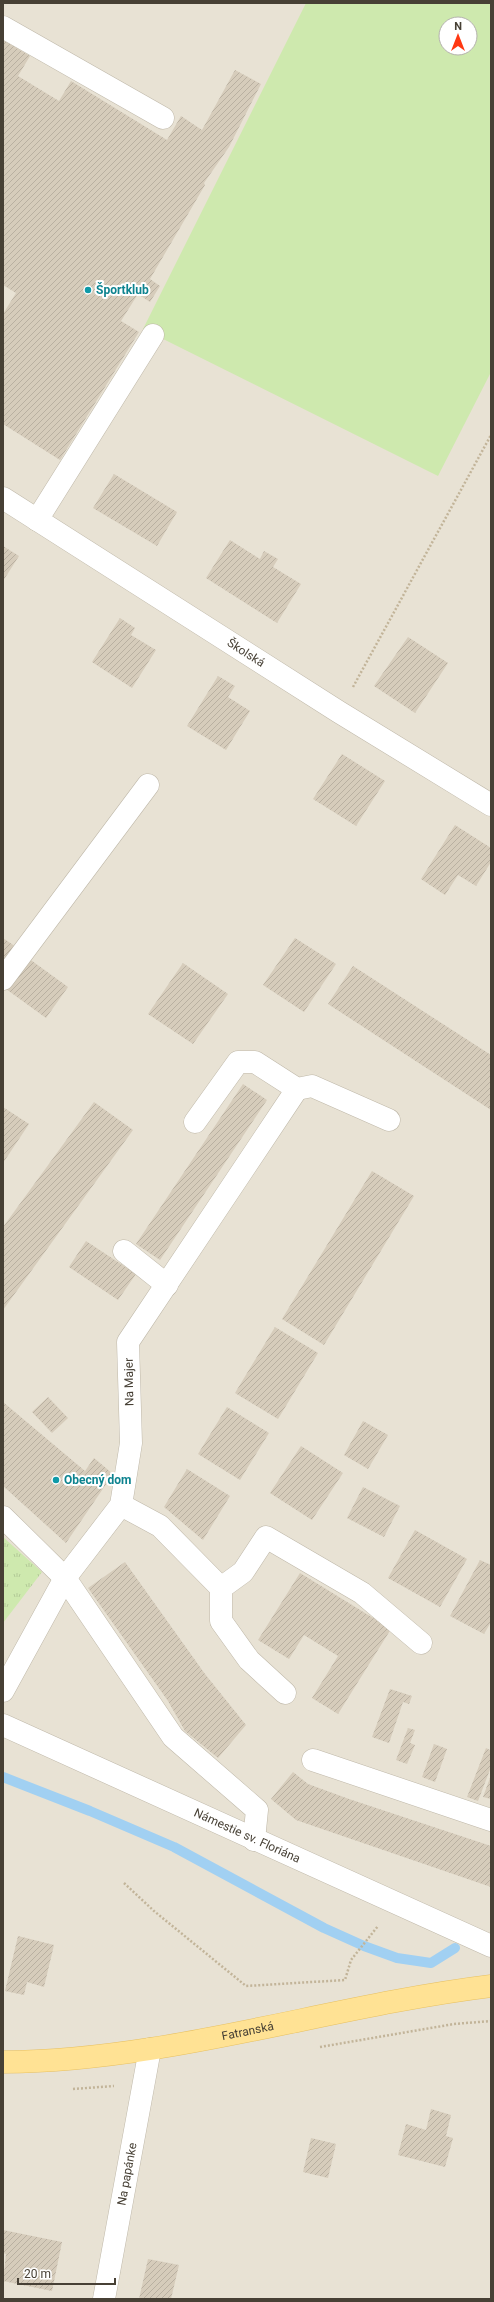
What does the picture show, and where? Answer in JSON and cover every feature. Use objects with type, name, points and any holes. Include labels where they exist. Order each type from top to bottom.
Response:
[{"type":"main road","name":"Fatranská","points":[[3,2062],[34,2062],[150,2049],[368,2005],[491,1986]]},
{"type":"street","points":[[3,26],[163,118]]},
{"type":"street","points":[[37,520],[153,335]]},
{"type":"street","name":"Školská","points":[[3,498],[339,712],[491,805]]},
{"type":"street","points":[[3,979],[148,785]]},
{"type":"street","points":[[195,1122],[238,1062],[255,1062],[297,1089],[312,1086],[389,1120]]},
{"type":"street","name":"Na Majer","points":[[3,1691],[65,1578],[121,1505],[131,1443],[128,1342],[297,1089]]},
{"type":"street","points":[[124,1251],[166,1285]]},
{"type":"street","points":[[121,1505],[160,1526],[221,1588],[221,1621],[249,1660],[285,1693]]},
{"type":"street","points":[[3,1517],[65,1578],[173,1737],[257,1810],[254,1840]]},
{"type":"street","points":[[221,1588],[243,1572],[266,1537],[362,1592],[421,1643]]},
{"type":"street","name":"Námestie sv. Floriána","points":[[3,1725],[254,1840],[491,1946]]},
{"type":"street","points":[[313,1760],[491,1820]]},
{"type":"street","name":"Na papánke","points":[[104,2299],[150,2049]]},
{"type":"path","points":[[339,712],[491,434]]},
{"type":"path","points":[[124,1883],[154,1911],[246,1986],[345,1980],[352,1960],[372,1936]]},
{"type":"shaded area","points":[[3,3],[491,3],[491,2299],[3,2299]]},
{"type":"green space","points":[[306,3],[491,3],[491,372],[438,476],[143,329]]},
{"type":"green space","points":[[3,1537],[42,1572],[3,1623]]},
{"type":"building","points":[[3,40],[30,56],[18,76],[59,101],[71,81],[167,140],[181,116],[202,130],[235,70],[261,84],[229,147],[204,183],[205,185],[150,279],[160,286],[150,302],[138,294],[121,321],[139,332],[60,460],[3,424],[3,314],[16,293],[3,285]]},
{"type":"building","points":[[114,474],[177,512],[157,546],[93,508]]},
{"type":"building","points":[[230,540],[260,559],[264,551],[278,559],[273,567],[301,584],[277,623],[206,578]]},
{"type":"building","points":[[3,546],[19,556],[3,581]]},
{"type":"building","points":[[120,618],[135,628],[131,635],[156,650],[132,688],[92,662]]},
{"type":"building","points":[[408,637],[448,663],[415,713],[374,686]]},
{"type":"building","points":[[218,676],[235,686],[228,697],[250,711],[226,750],[187,726]]},
{"type":"building","points":[[342,754],[385,781],[356,826],[313,799]]},
{"type":"building","points":[[455,825],[491,848],[491,862],[476,886],[458,875],[445,895],[421,879]]},
{"type":"building","points":[[3,938],[16,947],[3,964]]},
{"type":"building","points":[[295,938],[336,964],[304,1012],[263,985]]},
{"type":"building","points":[[28,958],[68,987],[46,1018],[6,989]]},
{"type":"building","points":[[183,963],[228,994],[193,1044],[148,1014]]},
{"type":"building","points":[[353,966],[491,1055],[491,1110],[328,1004]]},
{"type":"building","points":[[243,1084],[267,1100],[160,1260],[136,1244]]},
{"type":"building","points":[[94,1102],[133,1130],[3,1310],[3,1227]]},
{"type":"building","points":[[3,1107],[29,1124],[3,1163]]},
{"type":"building","points":[[372,1171],[414,1196],[324,1345],[282,1319]]},
{"type":"building","points":[[86,1241],[136,1274],[118,1300],[69,1267]]},
{"type":"building","points":[[275,1327],[318,1353],[278,1419],[235,1393]]},
{"type":"building","points":[[48,1397],[68,1418],[52,1433],[32,1412]]},
{"type":"building","name":"Obecný dom","points":[[3,1402],[85,1471],[94,1458],[113,1474],[66,1543],[3,1486]]},
{"type":"building","points":[[227,1407],[269,1433],[240,1480],[198,1454]]},
{"type":"building","points":[[363,1421],[388,1435],[368,1469],[344,1455]]},
{"type":"building","points":[[301,1446],[343,1473],[312,1520],[270,1493]]},
{"type":"building","points":[[187,1469],[230,1496],[203,1540],[164,1507]]},
{"type":"building","points":[[363,1487],[400,1506],[384,1537],[347,1518]]},
{"type":"building","points":[[415,1530],[467,1559],[440,1607],[388,1578]]},
{"type":"building","points":[[480,1560],[491,1565],[491,1622],[484,1634],[450,1616]]},
{"type":"building","points":[[125,1562],[205,1674],[246,1725],[218,1758],[185,1731],[168,1701],[88,1588]]},
{"type":"building","points":[[300,1573],[391,1629],[338,1714],[312,1698],[338,1656],[304,1635],[289,1659],[258,1640]]},
{"type":"building","points":[[390,1689],[412,1696],[409,1704],[403,1702],[389,1743],[372,1737]]},
{"type":"building","points":[[408,1728],[415,1730],[410,1743],[415,1745],[407,1764],[396,1760]]},
{"type":"building","points":[[434,1744],[447,1749],[435,1782],[422,1777]]},
{"type":"building","points":[[491,1747],[491,1767],[478,1801],[467,1797],[486,1748],[490,1750]]},
{"type":"building","points":[[293,1772],[308,1784],[491,1846],[491,1887],[296,1820],[271,1799]]},
{"type":"building","points":[[491,1775],[491,1799],[483,1797]]},
{"type":"building","points":[[18,1936],[54,1945],[44,1987],[27,1982],[24,1995],[5,1991]]},
{"type":"building","points":[[431,2109],[451,2115],[446,2136],[453,2138],[445,2167],[398,2155],[406,2124],[426,2130]]},
{"type":"building","points":[[311,2138],[336,2144],[328,2178],[303,2172]]},
{"type":"building","points":[[3,2230],[62,2242],[52,2291],[3,2281],[6,2254],[3,2253]]},
{"type":"building","points":[[148,2259],[179,2265],[171,2299],[139,2299]]},
{"type":"waterway","points":[[3,1777],[90,1811],[174,1847],[324,1928],[364,1946],[397,1958],[431,1963],[455,1948]]},
{"type":"place","name":"Športklub","points":[[88,290]]},
{"type":"place","name":"Obecný dom","points":[[56,1480]]}]
